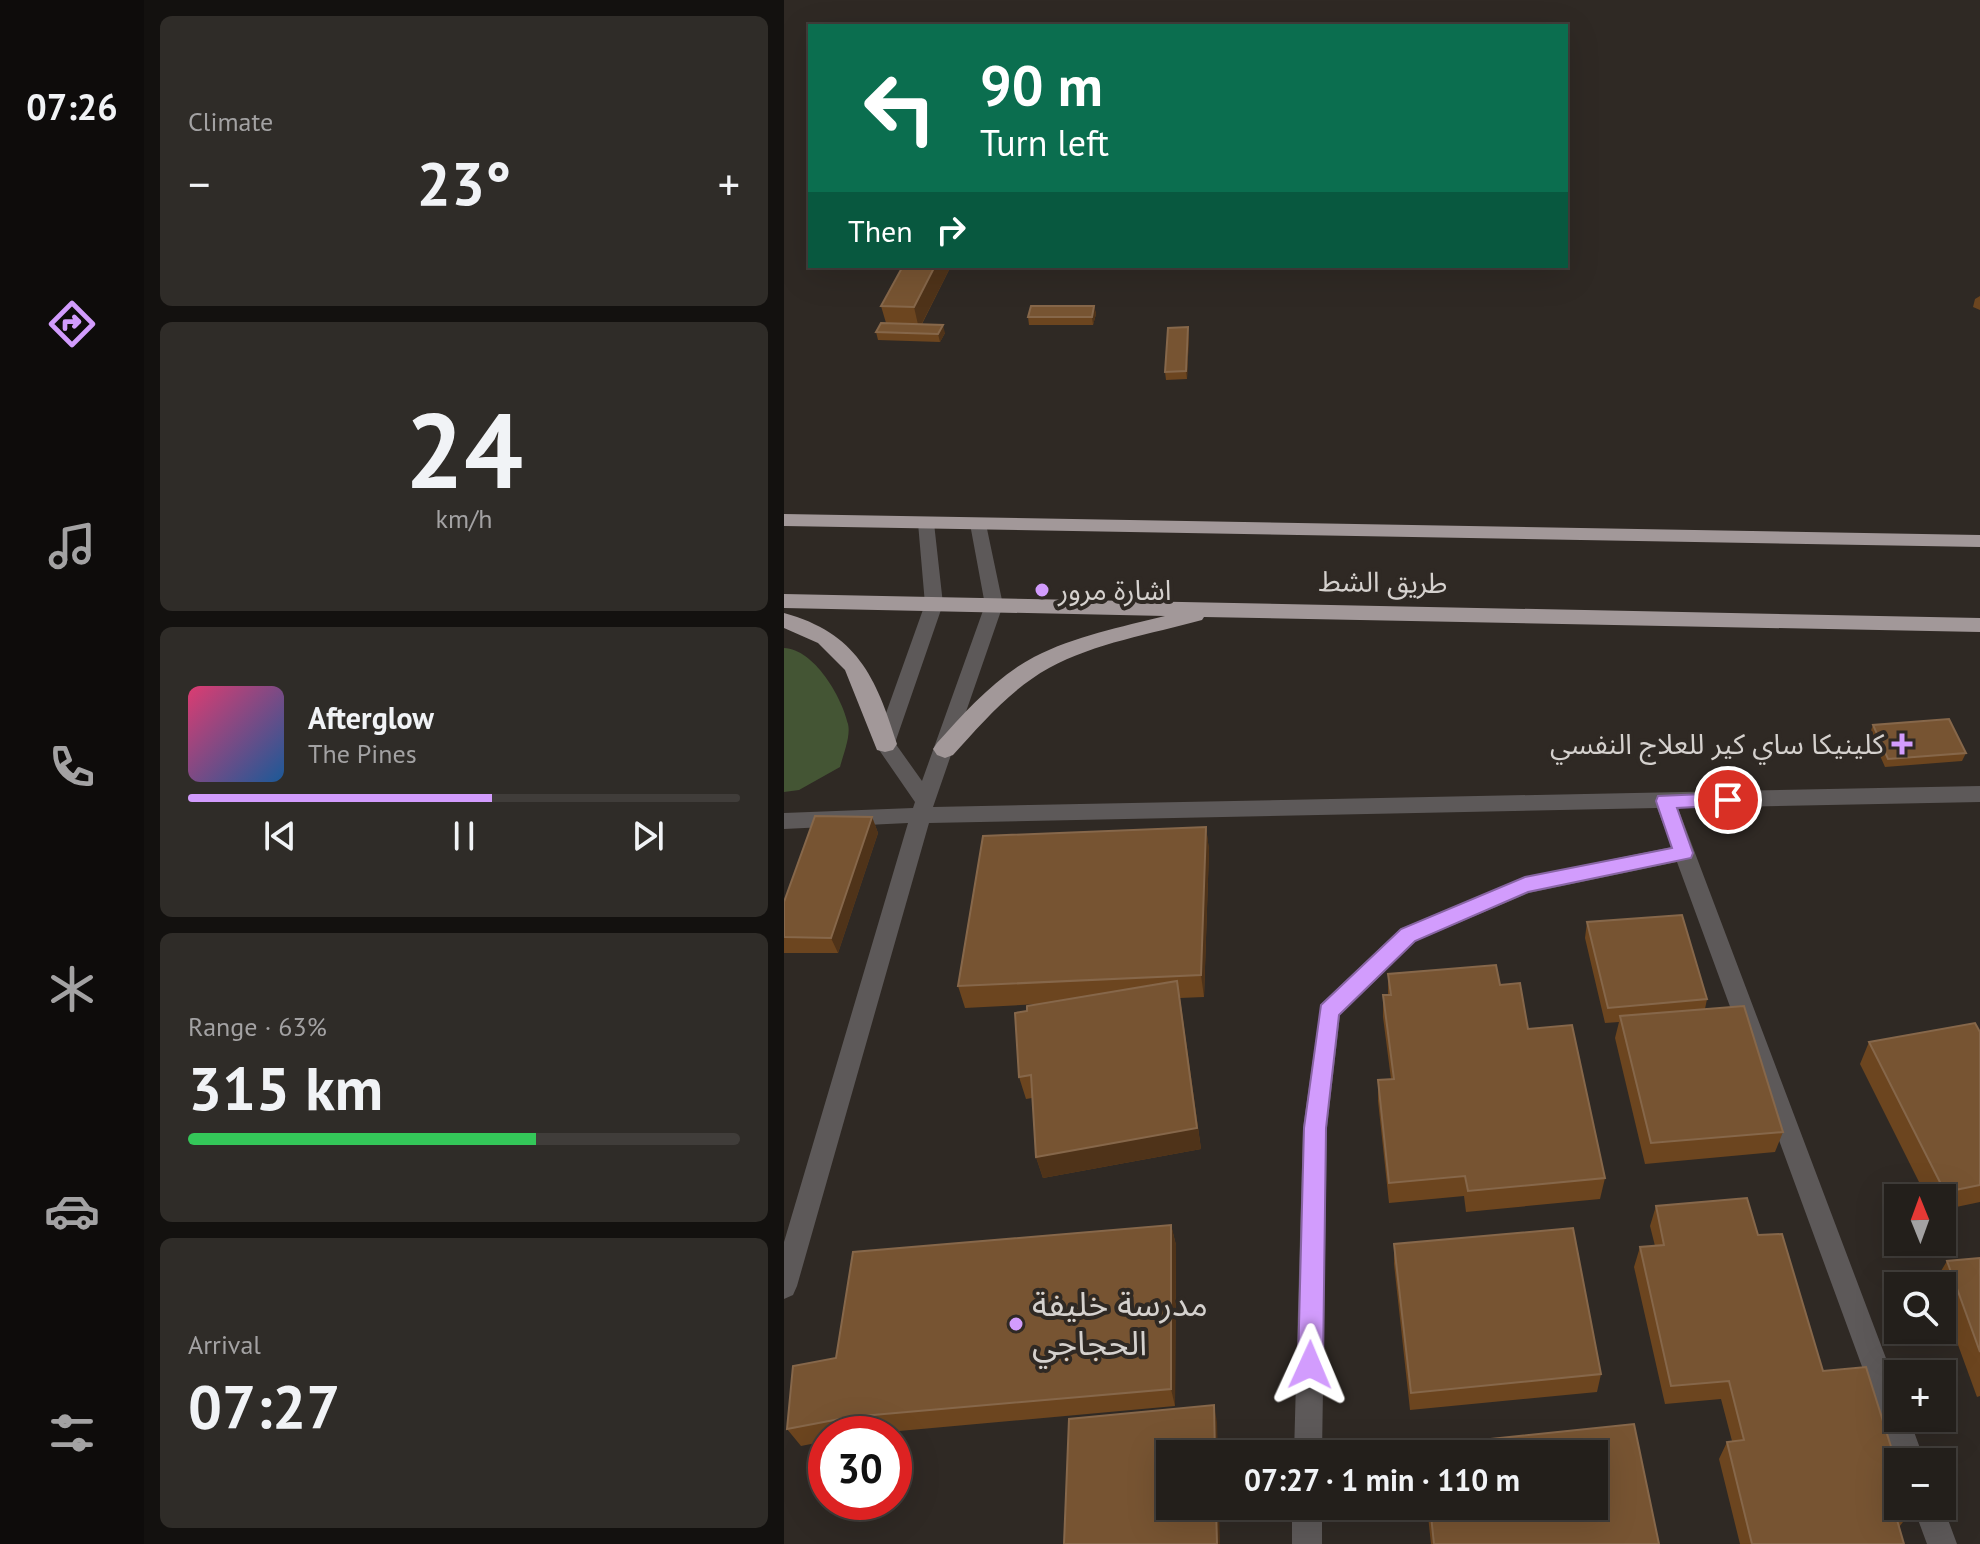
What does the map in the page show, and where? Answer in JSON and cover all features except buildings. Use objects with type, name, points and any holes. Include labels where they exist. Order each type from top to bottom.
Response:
[{"type":"highway","name":"طريق الشط","points":[[784,520],[1980,541]]},
{"type":"highway","name":"طريق الشط","points":[[784,601],[1980,625]]},
{"type":"highway","points":[[945,749],[981,708],[1016,680],[1057,655],[1218,609]]},
{"type":"highway","points":[[784,620],[801,624],[843,652],[867,685],[885,744]]},
{"type":"street","points":[[923,808],[885,744],[934,604],[926,523]]},
{"type":"street","points":[[784,1286],[923,808],[994,605],[978,524]]},
{"type":"street","points":[[784,821],[923,808],[1665,801],[1980,794]]},
{"type":"street","points":[[1665,801],[1906,1448]]},
{"type":"street","points":[[1308,1440],[1315,1128],[1329,1011],[1408,935],[1525,885],[1684,853]]},
{"type":"street","points":[[1307,1520],[1307,1544]]},
{"type":"street","points":[[1933,1520],[1942,1544]]},
{"type":"green space","points":[[784,648],[806,656],[825,676],[840,701],[849,729],[840,767],[799,790],[784,792]]},
{"type":"place","name":"اشارة مرور","points":[[1042,590]]},
{"type":"place","name":"كلينيكا ساي كير للعلاج النفسي","points":[[1902,744]]},
{"type":"place","name":"مدرسة خليفة الحجاجي","points":[[1016,1324]]},
{"type":"route","points":[[1310,1365],[1315,1128],[1329,1011],[1408,935],[1525,885],[1684,853],[1665,801],[1728,800]]}]
